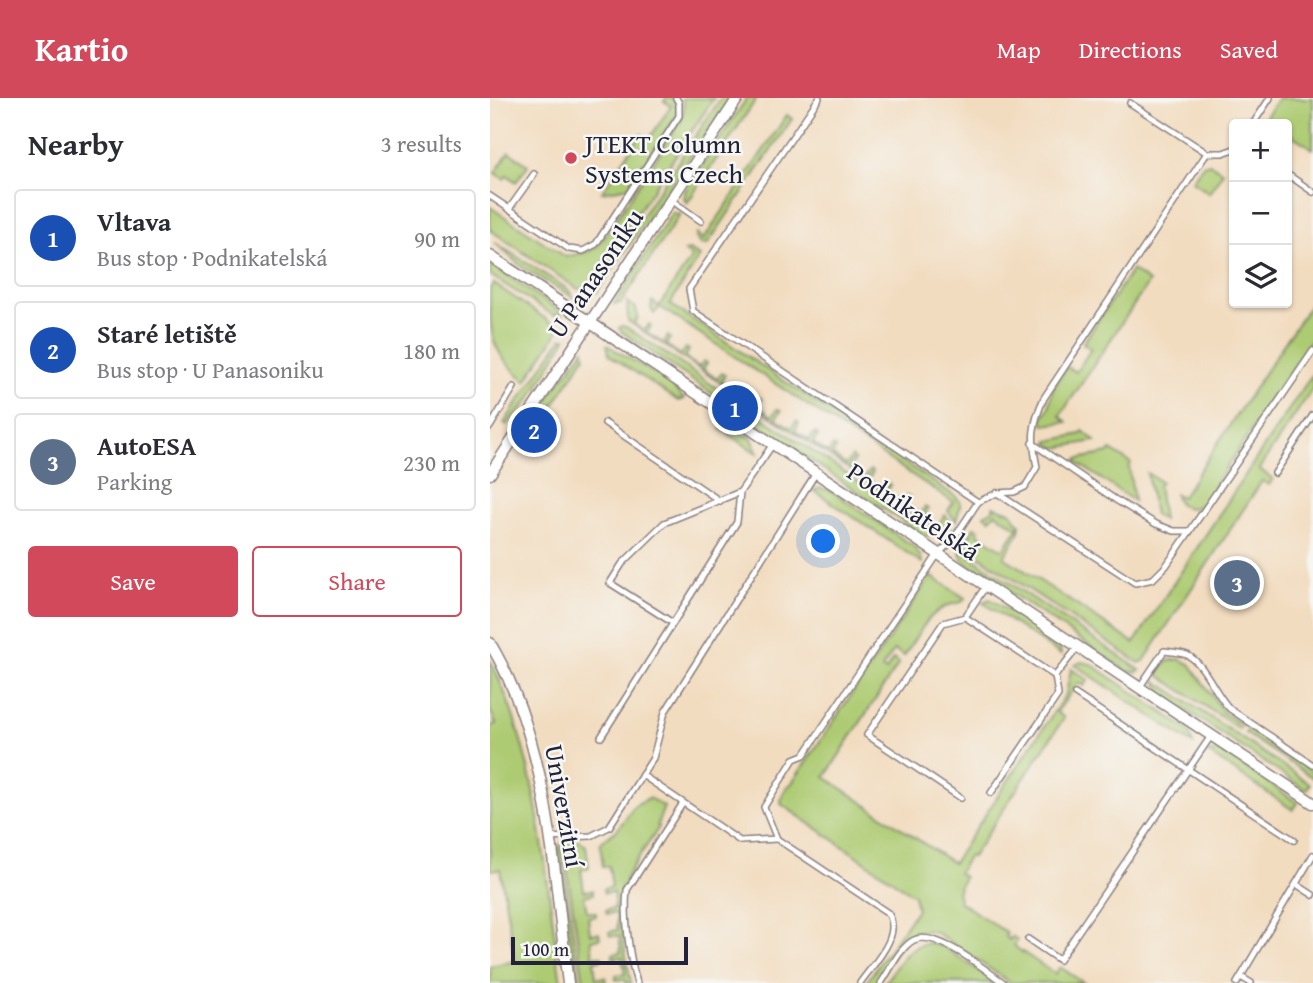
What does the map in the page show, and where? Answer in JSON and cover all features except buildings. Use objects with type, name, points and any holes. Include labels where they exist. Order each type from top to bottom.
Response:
[{"type":"street","name":"U Panasoniku","points":[[490,474],[738,98]]},
{"type":"street","name":"Podnikatelská","points":[[490,256],[1313,803]]},
{"type":"street","name":"Univerzitní","points":[[490,643],[523,713],[540,774],[568,983]]},
{"type":"lane","points":[[490,196],[569,249],[583,251],[596,244],[679,116],[679,103],[676,98]]},
{"type":"lane","points":[[819,98],[689,289],[693,312],[978,502]]},
{"type":"lane","points":[[1256,119],[1270,98]]},
{"type":"lane","points":[[1130,103],[1207,153],[1229,151]]},
{"type":"lane","points":[[860,983],[891,936],[892,919],[888,913],[777,839],[764,807],[794,759],[804,755],[938,554],[952,541],[978,502],[1025,487],[1037,467],[1032,443],[1037,413],[1046,396],[1207,153]]},
{"type":"lane","points":[[509,209],[534,174]]},
{"type":"lane","points":[[1292,177],[1313,192]]},
{"type":"lane","points":[[671,200],[701,221]]},
{"type":"lane","points":[[997,494],[1135,583],[1153,579],[1166,566],[1313,351]]},
{"type":"lane","points":[[490,427],[514,387]]},
{"type":"lane","points":[[1275,473],[1313,415]]},
{"type":"lane","points":[[605,423],[720,501]]},
{"type":"lane","points":[[1032,443],[1156,524],[1174,531],[1190,531]]},
{"type":"lane","points":[[601,737],[737,522],[740,492],[773,444]]},
{"type":"lane","points":[[549,838],[590,836],[609,827],[656,751],[665,712],[817,473]]},
{"type":"lane","points":[[673,623],[610,583],[622,564],[663,523],[740,492]]},
{"type":"lane","points":[[961,798],[867,735],[943,623],[965,617],[986,586]]},
{"type":"lane","points":[[965,617],[1055,676]]},
{"type":"lane","points":[[991,793],[1058,695],[1055,676],[1078,647]]},
{"type":"lane","points":[[1139,688],[1164,651],[1186,655],[1198,663],[1230,709],[1313,765]]},
{"type":"lane","points":[[1074,694],[1294,840]]},
{"type":"lane","points":[[1028,939],[1059,960],[1211,735]]},
{"type":"lane","points":[[642,775],[740,841],[777,839]]},
{"type":"lane","points":[[637,983],[633,971],[627,890],[683,803]]},
{"type":"lane","points":[[1251,983],[1239,980],[1313,855]]},
{"type":"lane","points":[[1296,884],[1313,895]]},
{"type":"lane","points":[[881,983],[913,940],[927,937],[942,942],[1004,983]]},
{"type":"green space","points":[[666,98],[672,98],[677,108],[676,116],[629,187],[602,192],[641,134],[649,139],[671,106],[664,101]]},
{"type":"green space","points":[[682,98],[714,98],[587,288],[578,289],[490,230],[490,207],[566,257],[595,248],[682,119]]},
{"type":"green space","points":[[721,98],[730,98],[597,293],[594,288],[596,284]]},
{"type":"green space","points":[[747,98],[757,98],[687,203],[684,199],[685,191]]},
{"type":"green space","points":[[1278,98],[1313,98],[1313,149],[1292,135],[1292,119],[1264,119]]},
{"type":"green space","points":[[787,115],[792,119],[707,245],[701,244],[696,238],[697,234],[704,239]]},
{"type":"green space","points":[[509,152],[528,165],[516,182],[507,175],[504,179],[495,173]]},
{"type":"green space","points":[[1209,163],[1223,172],[1209,193],[1192,181],[1203,165]]},
{"type":"green space","points":[[672,213],[680,214],[621,303],[614,304]]},
{"type":"green space","points":[[494,242],[569,290],[573,297],[523,268]]},
{"type":"green space","points":[[689,250],[700,256],[670,304],[956,497],[961,503],[956,521],[948,511],[953,502],[660,307],[654,314],[651,309],[652,301],[659,306],[692,257],[685,252]]},
{"type":"green space","points":[[490,264],[562,314],[553,315],[490,275]]},
{"type":"green space","points":[[1132,270],[1149,282],[1060,416],[1067,422],[1044,425],[1042,419],[1049,407],[1053,388],[1067,367],[1076,372],[1091,349],[1083,343]]},
{"type":"green space","points":[[493,283],[558,327],[558,332],[526,381],[505,361],[494,342],[490,305],[490,289]]},
{"type":"green space","points":[[1313,300],[1313,337],[1203,503],[1190,508],[1182,505],[1175,494],[1182,497]]},
{"type":"green space","points":[[627,302],[636,308],[638,317],[634,324],[644,331],[649,324],[651,326],[647,333],[663,343],[668,336],[670,338],[666,345],[681,355],[686,348],[689,350],[685,358],[699,367],[704,361],[707,363],[703,369],[717,379],[722,373],[725,375],[721,382],[736,391],[741,385],[744,387],[740,394],[754,404],[759,397],[762,399],[758,406],[772,416],[777,409],[781,411],[776,418],[791,428],[796,421],[799,423],[795,431],[809,440],[815,433],[818,435],[813,443],[828,453],[833,446],[836,448],[832,455],[846,465],[852,457],[855,460],[850,467],[865,477],[870,470],[873,472],[868,480],[883,489],[888,483],[891,485],[887,492],[901,501],[906,495],[910,497],[905,504],[920,514],[925,507],[928,509],[924,517],[937,526],[945,515],[951,529],[945,533],[941,531],[628,321]]},
{"type":"green space","points":[[622,326],[736,401],[732,407],[622,332],[619,328]]},
{"type":"green space","points":[[562,338],[566,338],[531,398],[507,425],[504,423]]},
{"type":"green space","points":[[607,345],[667,381],[684,399],[678,401],[614,358],[609,354]]},
{"type":"green space","points":[[584,349],[585,356],[543,422],[537,419],[543,406]]},
{"type":"green space","points":[[1313,373],[1313,388],[1259,469],[1273,479],[1269,485],[1262,481],[1144,661],[1139,663],[964,546],[974,527],[979,530],[977,533],[1003,550],[1018,528],[995,513],[990,519],[984,515],[993,510],[993,506],[1011,512],[1020,525],[1019,533],[1004,557],[1134,643]]},
{"type":"green space","points":[[760,416],[940,537],[921,534],[755,423]]},
{"type":"green space","points":[[723,424],[752,438],[758,454],[721,429]]},
{"type":"green space","points":[[1083,431],[1095,441],[1056,448],[1048,444],[1049,441],[1081,434]]},
{"type":"green space","points":[[1111,450],[1131,463],[1129,467],[1134,501],[1076,462],[1078,459],[1109,453]]},
{"type":"green space","points":[[1147,473],[1161,482],[1158,486],[1163,520],[1154,515]]},
{"type":"green space","points":[[820,488],[832,491],[913,546],[922,563],[813,490]]},
{"type":"green space","points":[[960,551],[1140,670],[1127,671],[968,564],[962,559]]},
{"type":"green space","points":[[931,576],[965,598],[962,602],[951,604],[934,614],[904,656],[894,650],[882,668],[886,671],[893,659],[899,663],[825,777],[953,863],[1066,694],[1071,669],[1088,680],[1084,686],[1078,683],[1057,712],[1064,718],[972,857],[969,856],[958,873],[964,877],[957,892],[960,902],[1007,933],[1005,937],[1010,940],[1012,936],[1017,940],[1014,945],[1018,949],[1055,974],[1060,967],[1084,983],[1011,983],[935,932],[925,930],[907,938],[893,955],[877,983],[866,983],[917,909],[914,895],[781,804],[785,789],[792,783]]},
{"type":"green space","points":[[990,599],[1055,640],[1061,655],[982,602]]},
{"type":"green space","points":[[1179,659],[1190,664],[1224,713],[1242,725],[1239,729],[1157,674],[1168,661]]},
{"type":"green space","points":[[490,660],[507,698],[530,777],[545,859],[561,983],[490,983],[490,966],[515,961],[500,869],[490,870],[490,727],[496,724],[490,710]]},
{"type":"green space","points":[[1081,662],[1091,664],[1184,727],[1189,731],[1193,744],[1075,665]]},
{"type":"green space","points":[[1156,681],[1310,784],[1306,790],[1162,694]]},
{"type":"green space","points":[[1248,729],[1313,772],[1313,778],[1245,733]]},
{"type":"green space","points":[[1208,753],[1224,753],[1298,803],[1293,810]]},
{"type":"green space","points":[[649,798],[664,807],[657,825],[659,827],[629,873],[620,898],[622,935],[631,983],[626,983],[625,979],[616,980],[616,975],[625,974],[622,957],[613,958],[613,954],[621,952],[619,936],[610,936],[609,932],[618,930],[616,913],[607,914],[606,910],[615,908],[613,892],[604,893],[603,889],[612,887],[609,866],[603,867],[600,843],[617,830],[635,805]]},
{"type":"green space","points":[[579,840],[586,846],[589,867],[581,870],[584,891],[593,890],[593,894],[584,896],[587,912],[596,912],[596,916],[588,917],[590,934],[599,933],[600,938],[591,940],[593,956],[602,956],[602,960],[594,961],[596,978],[605,977],[606,982],[584,983],[563,843]]},
{"type":"green space","points":[[560,845],[580,983],[576,983],[557,852]]},
{"type":"green space","points":[[929,943],[942,946],[997,983],[885,983],[909,952]]},
{"type":"place","name":"JTEKT Column Systems Czech","points":[[571,158]]},
{"type":"place","name":"Vltava","points":[[735,408]]},
{"type":"place","name":"Staré letiště","points":[[534,430]]},
{"type":"place","name":"AutoESA","points":[[1237,583]]}]
